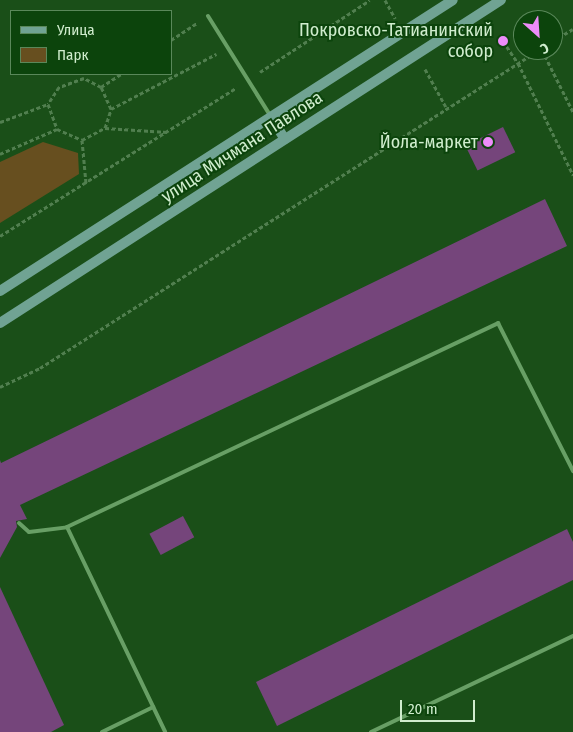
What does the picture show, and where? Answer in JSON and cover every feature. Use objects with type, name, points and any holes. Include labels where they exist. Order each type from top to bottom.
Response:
[{"type":"main road","name":"улица Мичмана Павлова","points":[[0,291],[453,0]]},
{"type":"main road","name":"улица Мичмана Павлова","points":[[0,323],[501,0]]},
{"type":"main road","points":[[271,117],[285,138]]},
{"type":"lane","points":[[208,16],[271,117]]},
{"type":"lane","points":[[19,523],[29,532],[67,527],[498,323],[573,470]]},
{"type":"lane","points":[[67,527],[165,732]]},
{"type":"lane","points":[[370,732],[573,636]]},
{"type":"lane","points":[[102,732],[154,707]]},
{"type":"path","points":[[259,73],[370,0]]},
{"type":"path","points":[[384,0],[398,23]]},
{"type":"path","points":[[172,39],[208,16]]},
{"type":"path","points":[[503,41],[518,63],[573,175]]},
{"type":"path","points":[[111,109],[228,48]]},
{"type":"path","points":[[0,387],[40,368],[446,107],[523,60]]},
{"type":"path","points":[[546,60],[573,112]]},
{"type":"path","points":[[425,70],[446,107]]},
{"type":"path","points":[[102,87],[120,75]]},
{"type":"path","points":[[0,122],[48,104],[59,87],[84,78],[102,87],[111,109],[105,128]]},
{"type":"path","points":[[0,236],[242,85]]},
{"type":"path","points":[[48,104],[57,129],[82,140]]},
{"type":"path","points":[[82,140],[105,128],[168,132]]},
{"type":"path","points":[[0,154],[57,129]]},
{"type":"path","points":[[82,140],[86,183]]},
{"type":"green space","points":[[43,142],[78,153],[79,174],[0,223],[0,162]]},
{"type":"building","points":[[503,127],[515,152],[478,171],[465,145]]},
{"type":"building","points":[[545,199],[567,246],[20,505],[27,519],[16,521],[17,527],[0,558],[0,460],[1,463]]},
{"type":"building","points":[[183,516],[194,537],[161,555],[149,534]]},
{"type":"building","points":[[567,529],[573,542],[573,580],[277,726],[256,682]]},
{"type":"building","points":[[0,587],[64,725],[51,732],[0,732]]},
{"type":"place","name":"Покровско-Татианинский собор","points":[[503,41]]},
{"type":"place","name":"Йола-маркет","points":[[488,142]]}]
